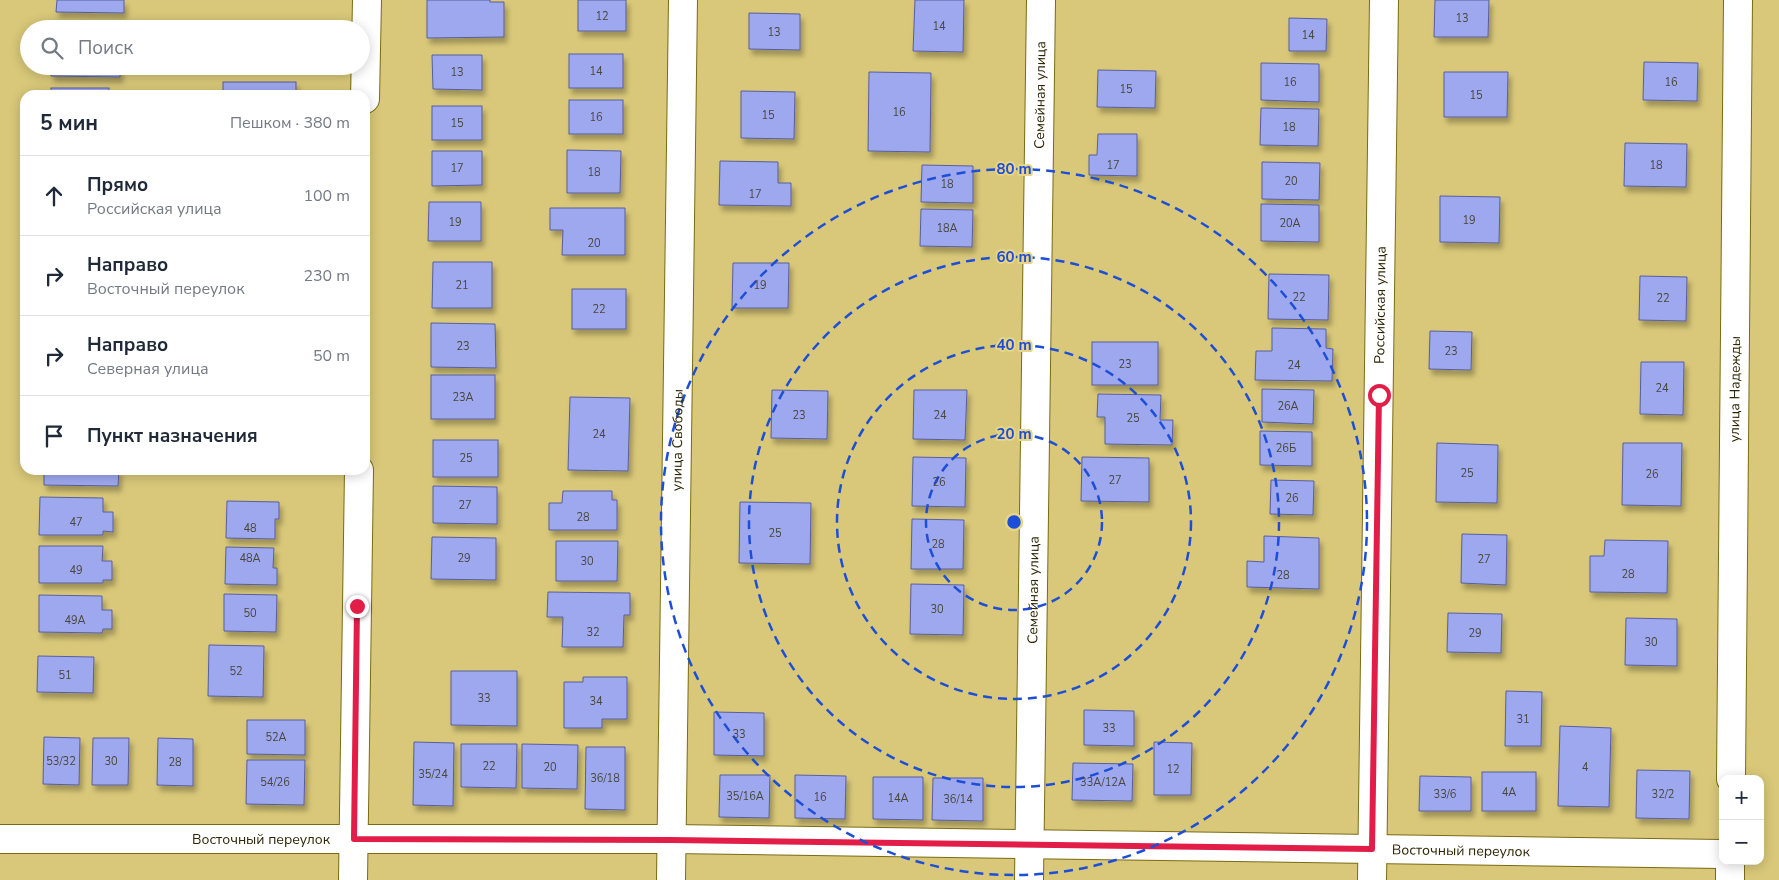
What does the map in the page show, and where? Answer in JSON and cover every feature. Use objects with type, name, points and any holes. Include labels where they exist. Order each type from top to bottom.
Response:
[{"type":"street","points":[[366,0],[366,20]]},
{"type":"street","name":"улица Свободы","points":[[671,880],[683,0]]},
{"type":"street","name":"Семейная улица","points":[[1029,880],[1041,0]]},
{"type":"street","name":"Российская улица","points":[[1372,880],[1384,0]]},
{"type":"street","name":"улица Надежды","points":[[1731,775],[1738,0]]},
{"type":"street","points":[[365,75],[365,90]]},
{"type":"street","points":[[353,880],[359,475]]},
{"type":"street","name":"Восточный переулок","points":[[0,839],[671,840],[1719,854]]},
{"type":"street","points":[[1730,865],[1730,880]]},
{"type":"building","points":[[57,0],[124,0],[124,13],[56,12]]},
{"type":"building","points":[[427,0],[490,0],[490,2],[504,2],[504,37],[427,38]]},
{"type":"building","points":[[578,0],[626,0],[626,31],[578,31]]},
{"type":"building","points":[[915,0],[964,0],[963,52],[913,51]]},
{"type":"building","points":[[1435,0],[1489,0],[1488,37],[1434,37]]},
{"type":"building","points":[[749,13],[800,14],[800,50],[749,49]]},
{"type":"building","points":[[1289,18],[1327,19],[1326,51],[1289,51]]},
{"type":"building","points":[[569,54],[623,54],[623,88],[569,88]]},
{"type":"building","points":[[432,55],[482,55],[482,90],[433,89]]},
{"type":"building","points":[[1644,62],[1698,63],[1697,101],[1643,100]]},
{"type":"building","points":[[1261,63],[1319,64],[1319,102],[1261,100]]},
{"type":"building","points":[[1098,70],[1156,71],[1155,108],[1097,107]]},
{"type":"building","points":[[869,72],[931,73],[930,152],[868,151]]},
{"type":"building","points":[[1444,72],[1508,72],[1507,117],[1444,117]]},
{"type":"building","points":[[120,75],[120,77],[51,76]]},
{"type":"building","points":[[223,82],[296,82],[296,90],[223,90]]},
{"type":"building","points":[[51,88],[109,88],[109,90],[51,90]]},
{"type":"building","points":[[741,91],[795,92],[794,139],[741,138]]},
{"type":"building","points":[[569,100],[623,100],[623,134],[569,134]]},
{"type":"building","points":[[432,106],[482,106],[482,140],[432,140]]},
{"type":"building","points":[[1261,108],[1319,109],[1318,146],[1260,145]]},
{"type":"building","points":[[1098,134],[1137,134],[1137,176],[1089,175],[1089,155],[1097,155]]},
{"type":"building","points":[[1625,143],[1687,144],[1686,187],[1624,186]]},
{"type":"building","points":[[567,150],[621,151],[620,193],[567,193]]},
{"type":"building","points":[[432,151],[482,151],[482,185],[432,186]]},
{"type":"building","points":[[720,161],[778,162],[778,183],[791,183],[791,206],[719,205]]},
{"type":"building","points":[[1262,162],[1320,163],[1319,200],[1262,199]]},
{"type":"building","points":[[922,165],[973,166],[973,203],[921,202]]},
{"type":"building","points":[[1440,196],[1500,197],[1499,243],[1440,242]]},
{"type":"building","points":[[429,202],[481,202],[481,241],[428,241]]},
{"type":"building","points":[[1261,204],[1319,205],[1319,242],[1261,241]]},
{"type":"building","points":[[550,208],[625,208],[625,255],[562,255],[563,230],[550,230]]},
{"type":"building","points":[[921,209],[973,210],[972,247],[920,246]]},
{"type":"building","points":[[433,262],[492,262],[492,308],[432,308]]},
{"type":"building","points":[[733,263],[789,263],[788,308],[732,308]]},
{"type":"building","points":[[1269,274],[1329,275],[1328,320],[1268,319]]},
{"type":"building","points":[[1640,276],[1687,277],[1686,321],[1639,320]]},
{"type":"building","points":[[572,289],[626,289],[626,329],[572,329]]},
{"type":"building","points":[[431,323],[495,324],[496,368],[431,367]]},
{"type":"building","points":[[1272,328],[1326,329],[1326,348],[1333,349],[1332,381],[1255,380],[1256,351],[1272,351]]},
{"type":"building","points":[[1430,331],[1472,332],[1471,370],[1429,369]]},
{"type":"building","points":[[1092,342],[1158,342],[1158,385],[1092,385]]},
{"type":"building","points":[[1641,362],[1684,362],[1683,415],[1640,414]]},
{"type":"building","points":[[431,375],[495,375],[495,419],[431,419]]},
{"type":"building","points":[[1262,389],[1314,390],[1313,424],[1262,422]]},
{"type":"building","points":[[772,390],[828,391],[827,439],[771,438]]},
{"type":"building","points":[[914,390],[967,390],[965,440],[913,439]]},
{"type":"building","points":[[1098,394],[1161,395],[1160,420],[1173,420],[1172,445],[1105,444],[1105,417],[1097,417]]},
{"type":"building","points":[[570,397],[630,398],[628,471],[568,470]]},
{"type":"building","points":[[1260,431],[1312,432],[1312,466],[1260,465]]},
{"type":"building","points":[[433,440],[498,440],[498,477],[433,477]]},
{"type":"building","points":[[1437,443],[1498,445],[1497,503],[1436,502]]},
{"type":"building","points":[[1623,443],[1682,443],[1681,506],[1622,505]]},
{"type":"building","points":[[913,457],[966,458],[965,507],[912,506]]},
{"type":"building","points":[[1082,457],[1149,458],[1149,502],[1081,501]]},
{"type":"building","points":[[44,475],[119,475],[118,486],[44,485]]},
{"type":"building","points":[[1271,480],[1314,481],[1313,515],[1270,514]]},
{"type":"building","points":[[433,486],[497,487],[497,524],[433,523]]},
{"type":"building","points":[[563,491],[612,491],[612,500],[617,500],[617,530],[549,530],[549,503],[562,503]]},
{"type":"building","points":[[40,497],[103,498],[103,512],[113,512],[113,532],[103,531],[103,535],[39,535]]},
{"type":"building","points":[[227,501],[279,502],[279,519],[275,519],[275,539],[226,538]]},
{"type":"building","points":[[740,502],[811,503],[810,564],[739,563]]},
{"type":"building","points":[[912,519],[964,520],[963,569],[911,569]]},
{"type":"building","points":[[1462,534],[1507,535],[1506,585],[1461,583]]},
{"type":"building","points":[[1264,536],[1319,538],[1319,589],[1247,587],[1247,561],[1264,562]]},
{"type":"building","points":[[432,537],[496,538],[496,580],[431,579]]},
{"type":"building","points":[[1605,540],[1668,541],[1667,593],[1590,592],[1590,556],[1604,556]]},
{"type":"building","points":[[556,541],[618,541],[617,581],[556,581]]},
{"type":"building","points":[[39,546],[103,546],[102,561],[112,561],[112,580],[103,580],[103,583],[39,583]]},
{"type":"building","points":[[226,547],[274,548],[273,568],[277,568],[277,585],[225,584]]},
{"type":"building","points":[[911,584],[964,585],[963,635],[910,634]]},
{"type":"building","points":[[548,592],[630,593],[630,615],[624,615],[623,647],[562,647],[563,617],[547,617]]},
{"type":"building","points":[[224,594],[277,595],[276,632],[224,631]]},
{"type":"building","points":[[39,595],[102,596],[102,610],[112,610],[112,629],[103,629],[102,633],[39,632]]},
{"type":"building","points":[[1448,613],[1502,614],[1501,653],[1447,652]]},
{"type":"building","points":[[1626,618],[1677,619],[1677,666],[1625,665]]},
{"type":"building","points":[[209,645],[264,646],[263,697],[208,696]]},
{"type":"building","points":[[38,656],[94,657],[93,693],[37,692]]},
{"type":"building","points":[[451,671],[517,671],[517,726],[451,725]]},
{"type":"building","points":[[583,677],[627,677],[627,719],[602,719],[602,728],[564,728],[564,682],[583,682]]},
{"type":"building","points":[[1506,691],[1542,692],[1541,746],[1505,746]]},
{"type":"building","points":[[1084,710],[1134,711],[1134,746],[1084,745]]},
{"type":"building","points":[[714,712],[764,713],[764,756],[714,755]]},
{"type":"building","points":[[247,720],[305,720],[305,755],[247,754]]},
{"type":"building","points":[[1560,726],[1611,728],[1609,807],[1558,806]]},
{"type":"building","points":[[44,737],[80,738],[79,785],[43,784]]},
{"type":"building","points":[[93,738],[129,738],[128,785],[92,785]]},
{"type":"building","points":[[158,738],[193,739],[193,786],[157,785]]},
{"type":"building","points":[[414,742],[454,743],[453,806],[413,805]]},
{"type":"building","points":[[1154,742],[1192,743],[1191,795],[1154,795]]},
{"type":"building","points":[[461,744],[517,744],[516,788],[461,787]]},
{"type":"building","points":[[522,744],[578,745],[577,789],[522,788]]},
{"type":"building","points":[[586,747],[625,747],[625,810],[585,809]]},
{"type":"building","points":[[247,760],[305,760],[304,805],[246,804]]},
{"type":"building","points":[[1073,763],[1133,764],[1132,801],[1072,800]]},
{"type":"building","points":[[1637,770],[1690,771],[1689,819],[1636,818]]},
{"type":"building","points":[[1482,772],[1536,772],[1536,811],[1482,811]]},
{"type":"building","points":[[720,775],[770,775],[769,818],[719,817]]},
{"type":"building","points":[[795,775],[846,776],[845,819],[795,818]]},
{"type":"building","points":[[1420,776],[1471,777],[1471,811],[1419,811]]},
{"type":"building","points":[[873,777],[923,777],[923,820],[873,819]]},
{"type":"building","points":[[933,778],[983,778],[983,821],[932,820]]},
{"type":"route","points":[[357,606],[354,839],[671,840],[1372,849],[1379,395]]}]
